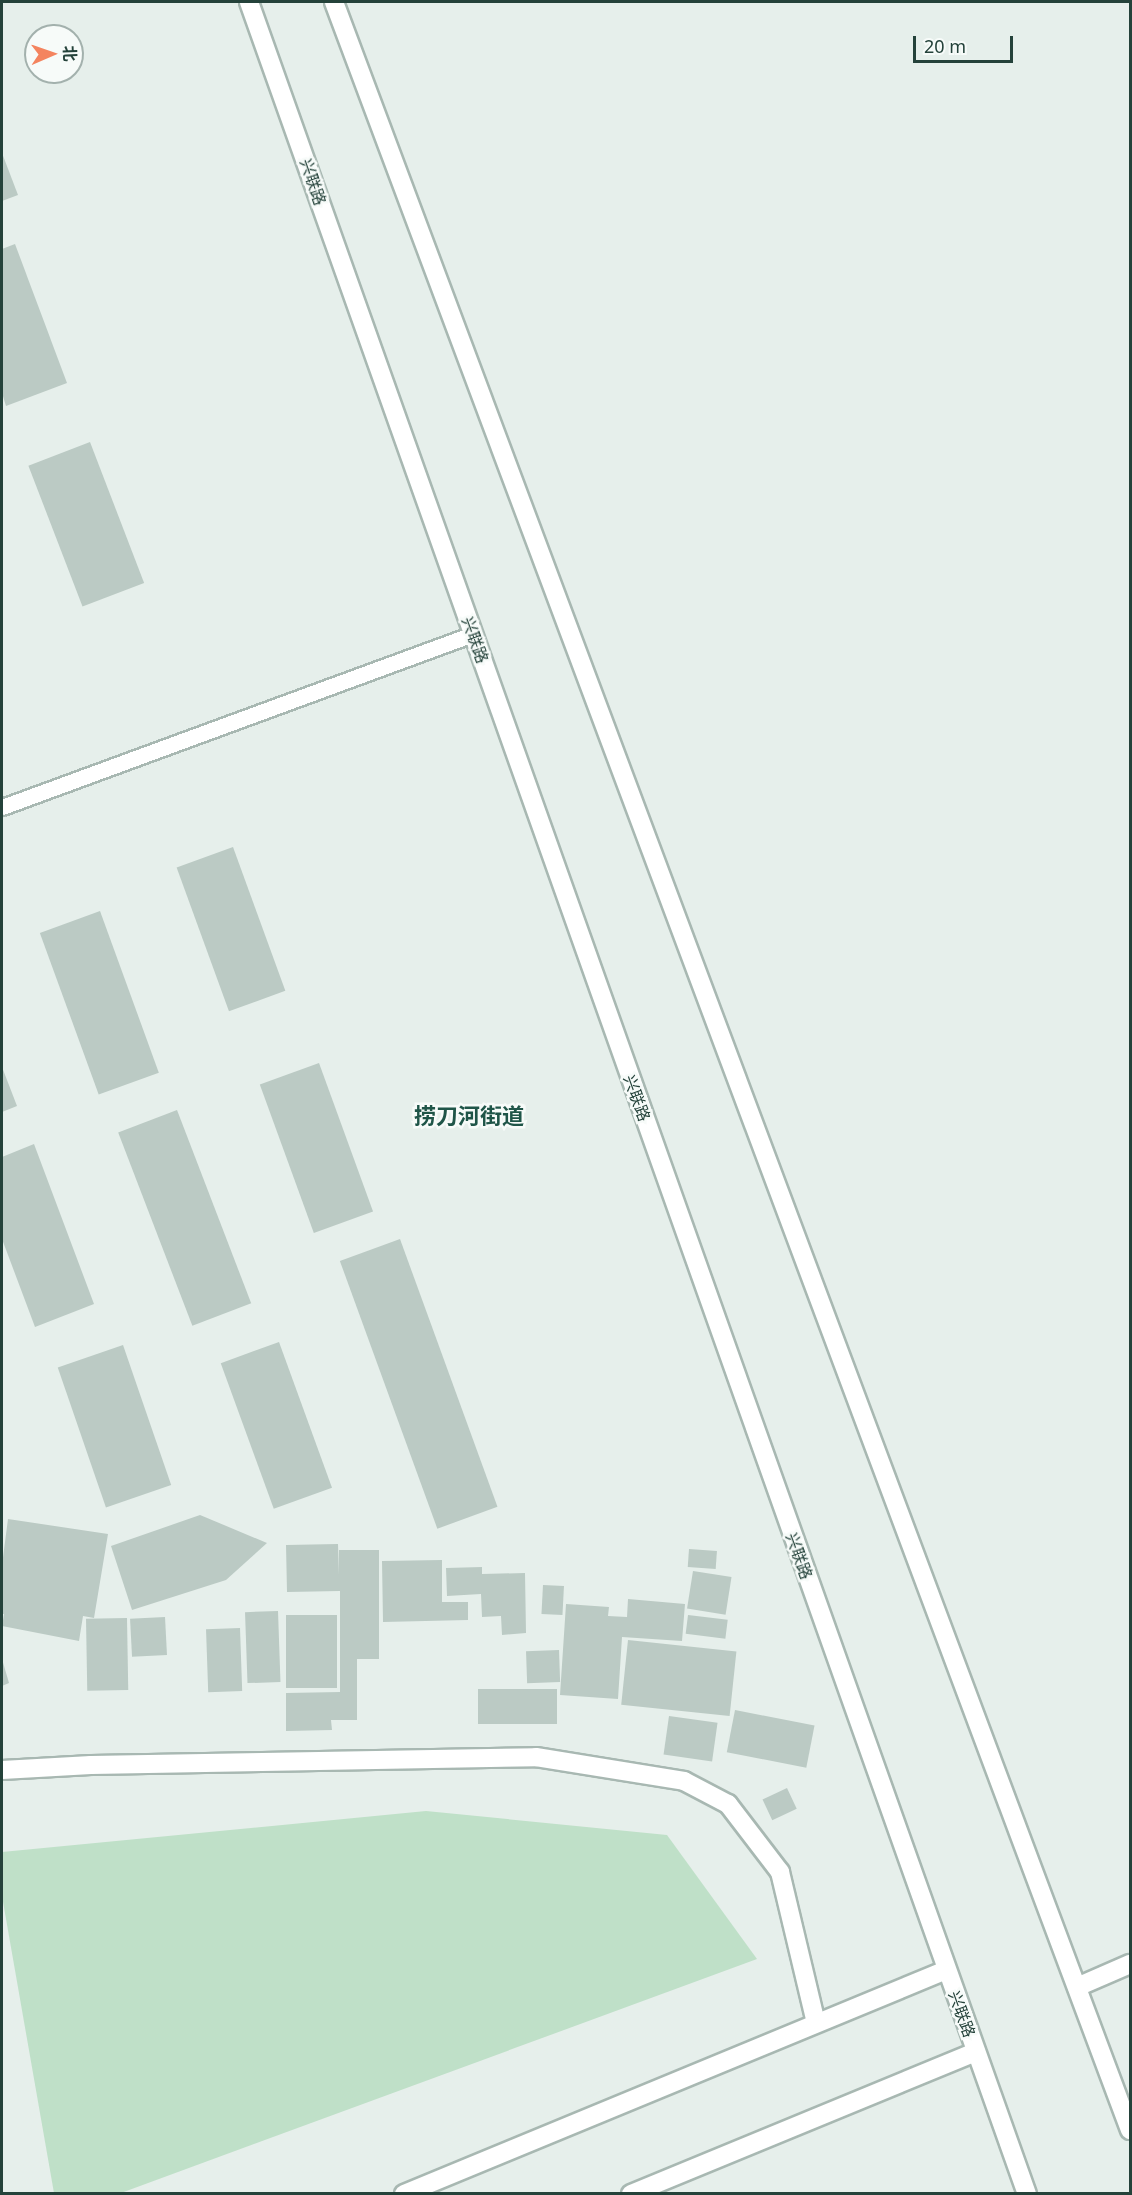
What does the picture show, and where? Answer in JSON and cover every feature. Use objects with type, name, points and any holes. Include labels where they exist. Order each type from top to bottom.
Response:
[{"type":"main road","name":"兴联路","points":[[249,2],[1027,2193]]},
{"type":"main road","points":[[334,2],[1131,2130]]},
{"type":"main road","points":[[2,1770],[91,1765],[536,1757],[684,1781],[728,1804],[780,1872],[816,2023]]},
{"type":"main road","points":[[1077,1987],[1131,1964]]},
{"type":"main road","points":[[404,2193],[946,1970]]},
{"type":"main road","points":[[631,2193],[976,2052]]},
{"type":"lane","points":[[2,807],[473,634]]},
{"type":"green space","points":[[426,1811],[667,1835],[757,1959],[121,2193],[54,2193],[2,1896],[2,1852]]},
{"type":"building","points":[[2,153],[18,195],[2,201]]},
{"type":"building","points":[[15,244],[67,383],[6,406],[2,393],[2,249]]},
{"type":"building","points":[[90,442],[144,583],[82,607],[28,466]]},
{"type":"building","points":[[233,847],[285,991],[229,1011],[177,868]]},
{"type":"building","points":[[100,911],[159,1073],[99,1095],[40,933]]},
{"type":"building","points":[[319,1063],[373,1211],[314,1233],[260,1085]]},
{"type":"building","points":[[2,1067],[17,1106],[2,1112]]},
{"type":"building","points":[[177,1110],[251,1303],[192,1326],[118,1133]]},
{"type":"building","points":[[34,1144],[94,1304],[35,1327],[2,1239],[2,1157]]},
{"type":"building","points":[[400,1239],[497,1507],[437,1529],[340,1261]]},
{"type":"building","points":[[279,1342],[332,1488],[274,1509],[221,1363]]},
{"type":"building","points":[[123,1345],[171,1485],[106,1507],[58,1367]]},
{"type":"building","points":[[200,1515],[267,1543],[226,1580],[132,1610],[111,1546]]},
{"type":"building","points":[[8,1519],[108,1534],[94,1618],[83,1616],[79,1641],[2,1626],[4,1614],[2,1614],[2,1565]]},
{"type":"building","points":[[338,1544],[339,1575],[339,1550],[379,1550],[379,1659],[357,1659],[357,1720],[331,1720],[332,1730],[286,1731],[286,1693],[340,1692],[340,1591],[287,1592],[286,1545]]},
{"type":"building","points":[[689,1549],[717,1551],[716,1569],[688,1567]]},
{"type":"building","points":[[442,1560],[442,1602],[468,1602],[468,1620],[383,1622],[382,1561]]},
{"type":"building","points":[[482,1567],[482,1574],[525,1573],[526,1633],[502,1635],[501,1616],[482,1617],[481,1594],[447,1596],[446,1568]]},
{"type":"building","points":[[693,1571],[732,1577],[726,1615],[687,1609]]},
{"type":"building","points":[[543,1585],[564,1586],[562,1615],[541,1614]]},
{"type":"building","points":[[628,1599],[685,1604],[682,1641],[622,1637],[618,1699],[560,1695],[566,1604],[609,1607],[608,1616],[627,1617]]},
{"type":"building","points":[[278,1611],[280,1682],[247,1683],[245,1612]]},
{"type":"building","points":[[286,1615],[337,1615],[337,1688],[286,1688]]},
{"type":"building","points":[[688,1615],[728,1620],[725,1639],[686,1634]]},
{"type":"building","points":[[165,1617],[167,1655],[132,1657],[130,1619]]},
{"type":"building","points":[[127,1618],[128,1690],[87,1691],[86,1619]]},
{"type":"building","points":[[240,1628],[242,1691],[208,1692],[206,1629]]},
{"type":"building","points":[[628,1640],[736,1651],[730,1716],[621,1705]]},
{"type":"building","points":[[559,1650],[560,1682],[527,1683],[526,1651]]},
{"type":"building","points":[[2,1659],[9,1683],[2,1686]]},
{"type":"building","points":[[478,1689],[557,1689],[557,1724],[478,1724]]},
{"type":"building","points":[[735,1710],[815,1725],[806,1768],[727,1752]]},
{"type":"building","points":[[669,1716],[718,1723],[712,1761],[664,1755]]},
{"type":"building","points":[[787,1788],[797,1809],[772,1820],[763,1799]]},
{"type":"district","name":"捞刀河街道","points":[[469,1116]]}]
